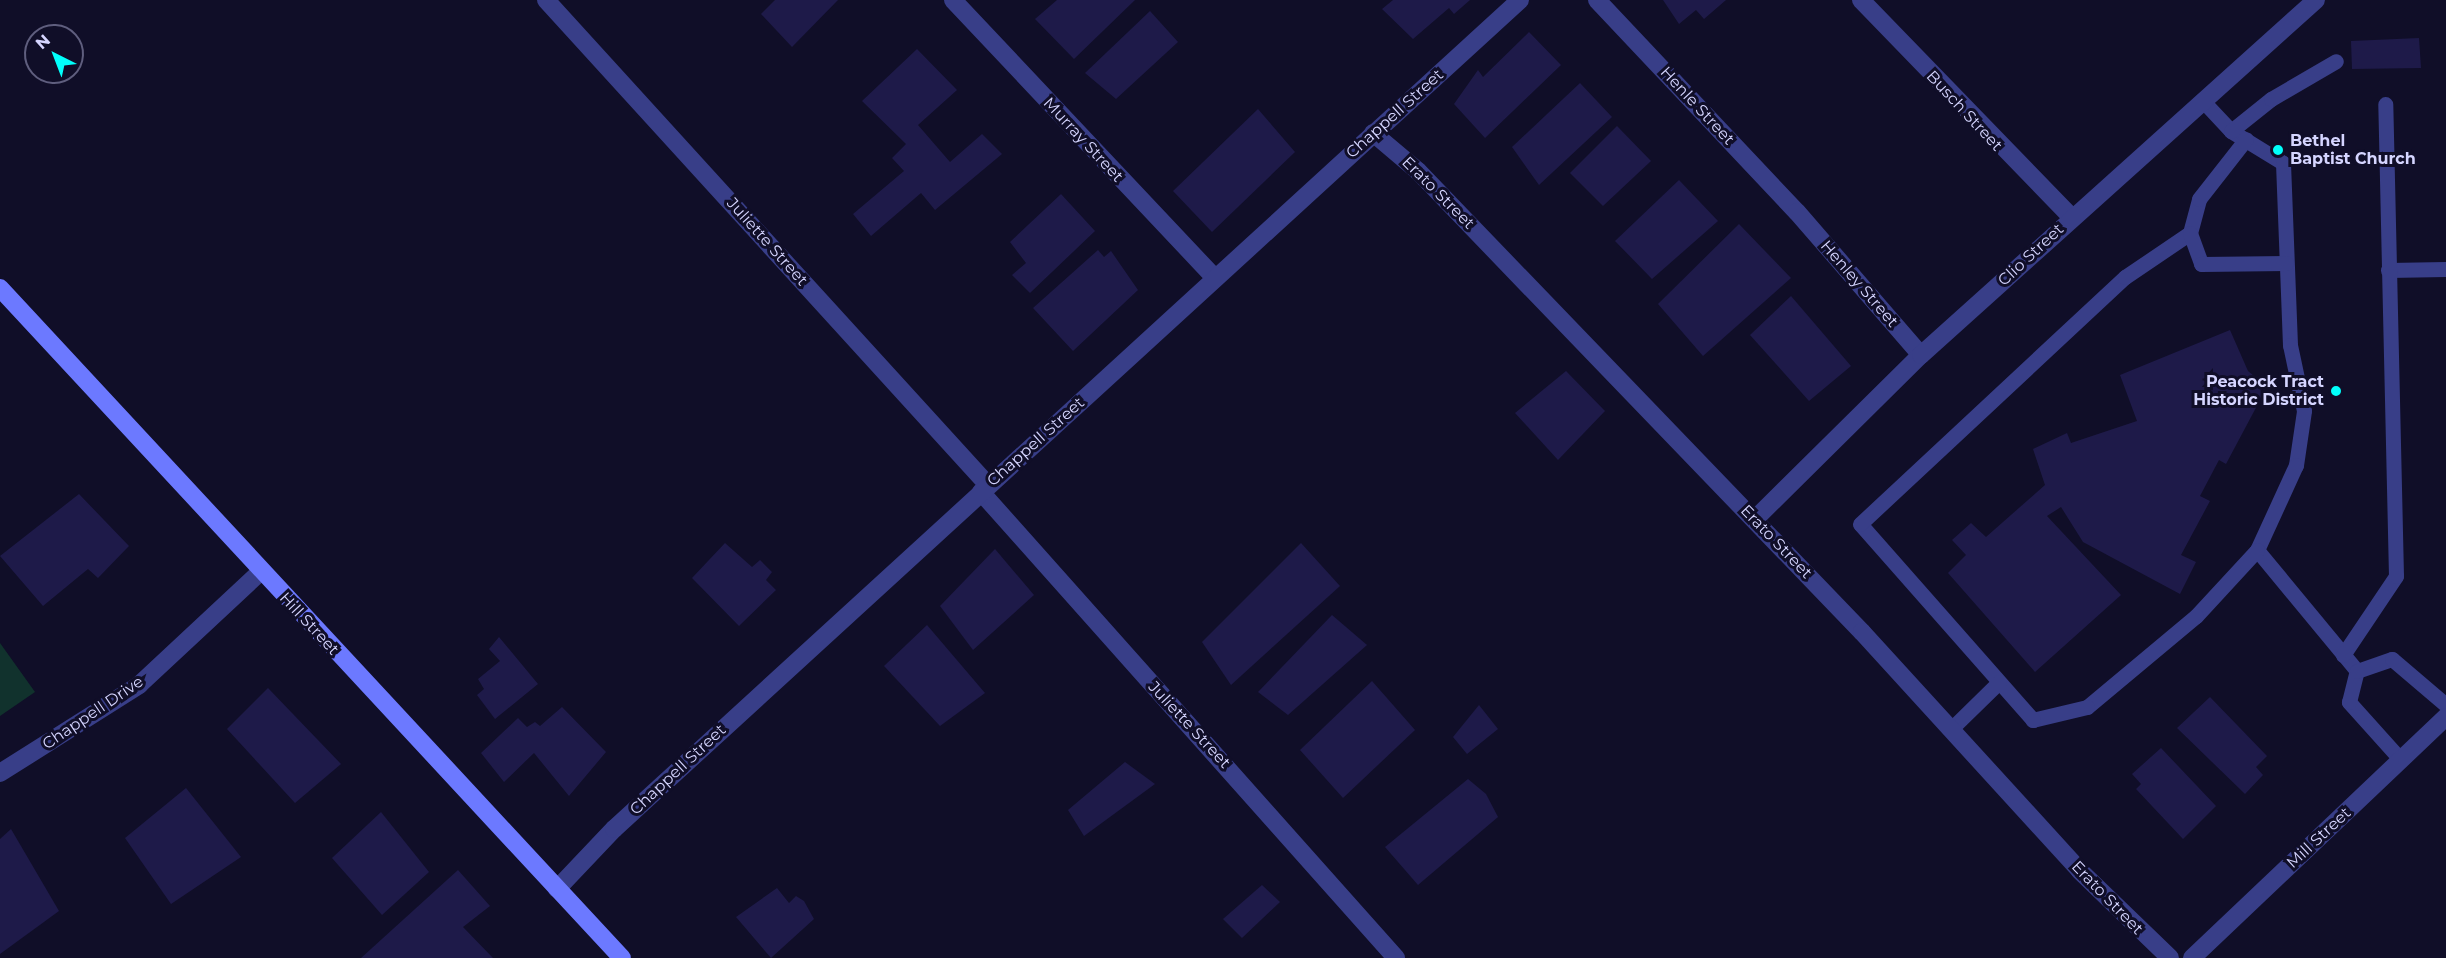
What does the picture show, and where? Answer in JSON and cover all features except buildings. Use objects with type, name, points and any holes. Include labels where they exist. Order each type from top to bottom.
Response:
[{"type":"street","name":"Juliette Street","points":[[546,0],[984,488],[1396,958]]},
{"type":"street","name":"Murray Street","points":[[952,0],[1215,278]]},
{"type":"street","name":"Chappell Street","points":[[557,889],[614,829],[984,488],[1520,0]]},
{"type":"street","name":"Henle Street","points":[[1597,0],[1797,212]]},
{"type":"street","name":"Busch Street","points":[[1861,0],[2071,217]]},
{"type":"street","name":"Clio Street","points":[[1755,519],[1921,355],[2071,217],[2316,0]]},
{"type":"street","name":"Erato Street","points":[[1373,133],[1418,171],[1755,519],[2080,871],[2170,958]]},
{"type":"street","name":"Henley Street","points":[[1797,212],[1921,355]]},
{"type":"street","name":"Hill Street","points":[[0,288],[260,572],[621,958]]},
{"type":"street","name":"Chappell Drive","points":[[0,773],[140,685],[260,572]]},
{"type":"street","name":"Mill Street","points":[[2192,958],[2446,717]]},
{"type":"lane","points":[[2231,131],[2271,99],[2336,61]]},
{"type":"lane","points":[[2190,233],[2126,277],[1860,524],[2033,720],[2087,707],[2196,616],[2256,550],[2296,465],[2304,411],[2290,345],[2283,163],[2231,131],[2202,100]]},
{"type":"lane","points":[[2343,655],[2396,576],[2385,104]]},
{"type":"lane","points":[[2246,139],[2199,199],[2190,233],[2201,264],[2286,263]]},
{"type":"lane","points":[[2388,270],[2446,268]]},
{"type":"lane","points":[[2256,550],[2357,671]]},
{"type":"lane","points":[[2357,671],[2392,659],[2446,705]]},
{"type":"lane","points":[[2357,671],[2349,702],[2401,760]]},
{"type":"lane","points":[[1951,729],[1999,682]]},
{"type":"green space","points":[[0,643],[35,692],[0,716]]},
{"type":"place","name":"Bethel Baptist Church","points":[[2278,150]]},
{"type":"place","name":"Peacock Tract Historic District","points":[[2336,391]]}]
